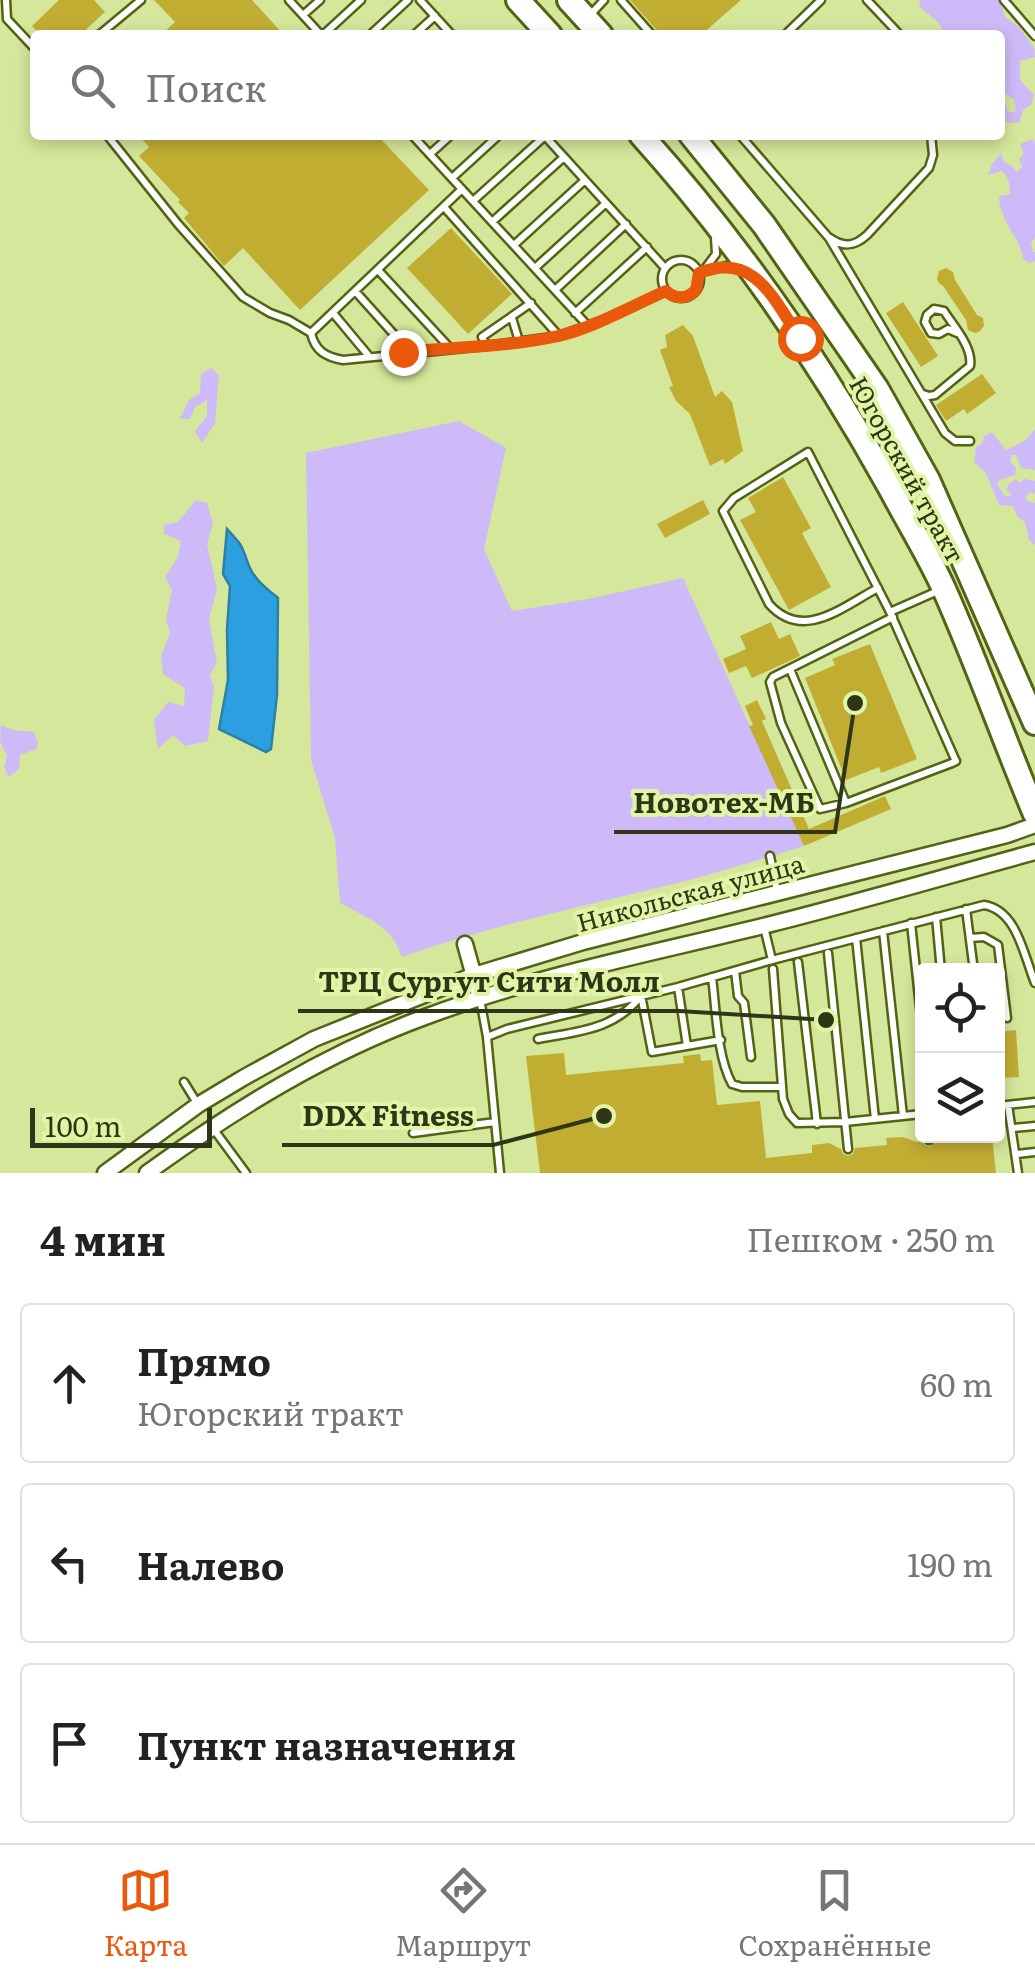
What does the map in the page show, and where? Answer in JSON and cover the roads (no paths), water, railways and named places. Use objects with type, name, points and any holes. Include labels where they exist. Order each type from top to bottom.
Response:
[{"type":"main road","points":[[518,0],[545,30]]},
{"type":"main road","points":[[570,0],[594,26]]},
{"type":"main road","name":"Югорский тракт","points":[[645,140],[760,280],[843,406],[944,589],[1035,814]]},
{"type":"main road","name":"Югорский тракт","points":[[695,140],[764,225],[877,389],[928,480],[1035,724]]},
{"type":"street","name":"Никольская улица","points":[[104,1173],[198,1104],[314,1040],[474,975],[583,942],[1035,825]]},
{"type":"street","name":"Никольская улица","points":[[148,1173],[254,1099],[397,1028],[480,998],[588,968],[878,897],[1035,852]]},
{"type":"street","points":[[465,944],[480,998]]},
{"type":"lane","points":[[6,0],[7,19],[30,44]]},
{"type":"lane","points":[[105,30],[142,0]]},
{"type":"lane","points":[[288,0],[317,30]]},
{"type":"lane","points":[[303,16],[320,0]]},
{"type":"lane","points":[[328,30],[361,0]]},
{"type":"lane","points":[[375,30],[408,0]]},
{"type":"lane","points":[[420,0],[447,30]]},
{"type":"lane","points":[[594,26],[604,0]]},
{"type":"lane","points":[[621,0],[648,30]]},
{"type":"lane","points":[[790,30],[821,0]]},
{"type":"lane","points":[[867,0],[895,30]]},
{"type":"lane","points":[[1004,0],[1035,36]]},
{"type":"lane","points":[[419,30],[434,16]]},
{"type":"lane","points":[[111,140],[178,224],[243,296],[311,333],[328,358],[343,360],[559,336],[666,291]]},
{"type":"lane","points":[[417,140],[588,326]]},
{"type":"lane","points":[[430,154],[445,140]]},
{"type":"lane","points":[[452,178],[494,140]]},
{"type":"lane","points":[[473,201],[540,140]]},
{"type":"lane","points":[[548,140],[665,268]]},
{"type":"lane","points":[[744,140],[829,238],[950,438],[970,441]]},
{"type":"lane","points":[[829,238],[847,245],[867,234],[928,168],[934,155],[932,140]]},
{"type":"lane","points":[[492,222],[564,156]]},
{"type":"lane","points":[[514,245],[585,180]]},
{"type":"lane","points":[[311,333],[462,189]]},
{"type":"lane","points":[[535,268],[606,203]]},
{"type":"lane","points":[[444,208],[559,336]]},
{"type":"lane","points":[[701,272],[686,261],[674,261],[665,268],[662,280],[666,291],[676,297],[687,297],[696,290],[701,272],[716,254],[711,216]]},
{"type":"lane","points":[[554,290],[626,224]]},
{"type":"lane","points":[[576,312],[647,247]]},
{"type":"lane","points":[[701,272],[734,267],[760,280]]},
{"type":"lane","points":[[378,270],[450,348]]},
{"type":"lane","points":[[355,291],[400,340],[403,352]]},
{"type":"lane","points":[[486,346],[482,337],[531,303]]},
{"type":"lane","points":[[922,394],[935,395],[970,366],[970,354],[958,333],[940,309],[926,315],[931,333],[948,329],[958,333]]},
{"type":"lane","points":[[333,313],[369,356]]},
{"type":"lane","points":[[512,317],[519,341]]},
{"type":"lane","points":[[878,588],[810,623],[796,622],[769,604],[723,512],[734,498],[808,452],[892,615],[956,761],[824,809],[818,807],[781,723],[772,677],[892,615],[921,596],[944,589]]},
{"type":"lane","points":[[790,669],[846,803]]},
{"type":"lane","points":[[770,856],[778,892]]},
{"type":"lane","points":[[487,1037],[984,905],[1003,912],[1013,926],[1035,983]]},
{"type":"lane","points":[[966,909],[973,963]]},
{"type":"lane","points":[[936,917],[940,963]]},
{"type":"lane","points":[[912,923],[916,963]]},
{"type":"lane","points":[[764,926],[773,964],[781,1087],[788,1114],[796,1122],[817,1124],[915,1115]]},
{"type":"lane","points":[[884,930],[903,1116]]},
{"type":"lane","points":[[970,938],[984,937],[998,944],[1007,1018]]},
{"type":"lane","points":[[856,938],[875,1119]]},
{"type":"lane","points":[[828,953],[848,1149]]},
{"type":"lane","points":[[798,962],[817,1124]]},
{"type":"lane","points":[[735,971],[751,1057]]},
{"type":"lane","points":[[712,977],[727,1076],[732,1084],[781,1087]]},
{"type":"lane","points":[[678,987],[686,1046]]},
{"type":"lane","points":[[641,995],[652,1052],[721,1040]]},
{"type":"lane","points":[[538,1038],[611,1022],[628,1013],[641,995]]},
{"type":"lane","points":[[480,998],[500,1173]]},
{"type":"lane","points":[[184,1082],[198,1104]]},
{"type":"lane","points":[[1005,1105],[1035,1102]]},
{"type":"lane","points":[[1008,1105],[1018,1173]]},
{"type":"lane","points":[[412,1133],[495,1122]]},
{"type":"lane","points":[[212,1126],[246,1173]]},
{"type":"lane","points":[[1013,1128],[1035,1126]]},
{"type":"lane","points":[[1016,1154],[1035,1152]]},
{"type":"water","points":[[227,529],[241,546],[254,575],[278,598],[277,695],[271,749],[266,752],[219,729],[228,680],[230,586],[223,574]]},
{"type":"place","name":"Новотех-МБ","points":[[855,703]]},
{"type":"place","name":"ТРЦ Сургут Сити Молл","points":[[826,1020]]},
{"type":"place","name":"DDX Fitness","points":[[604,1116]]}]
